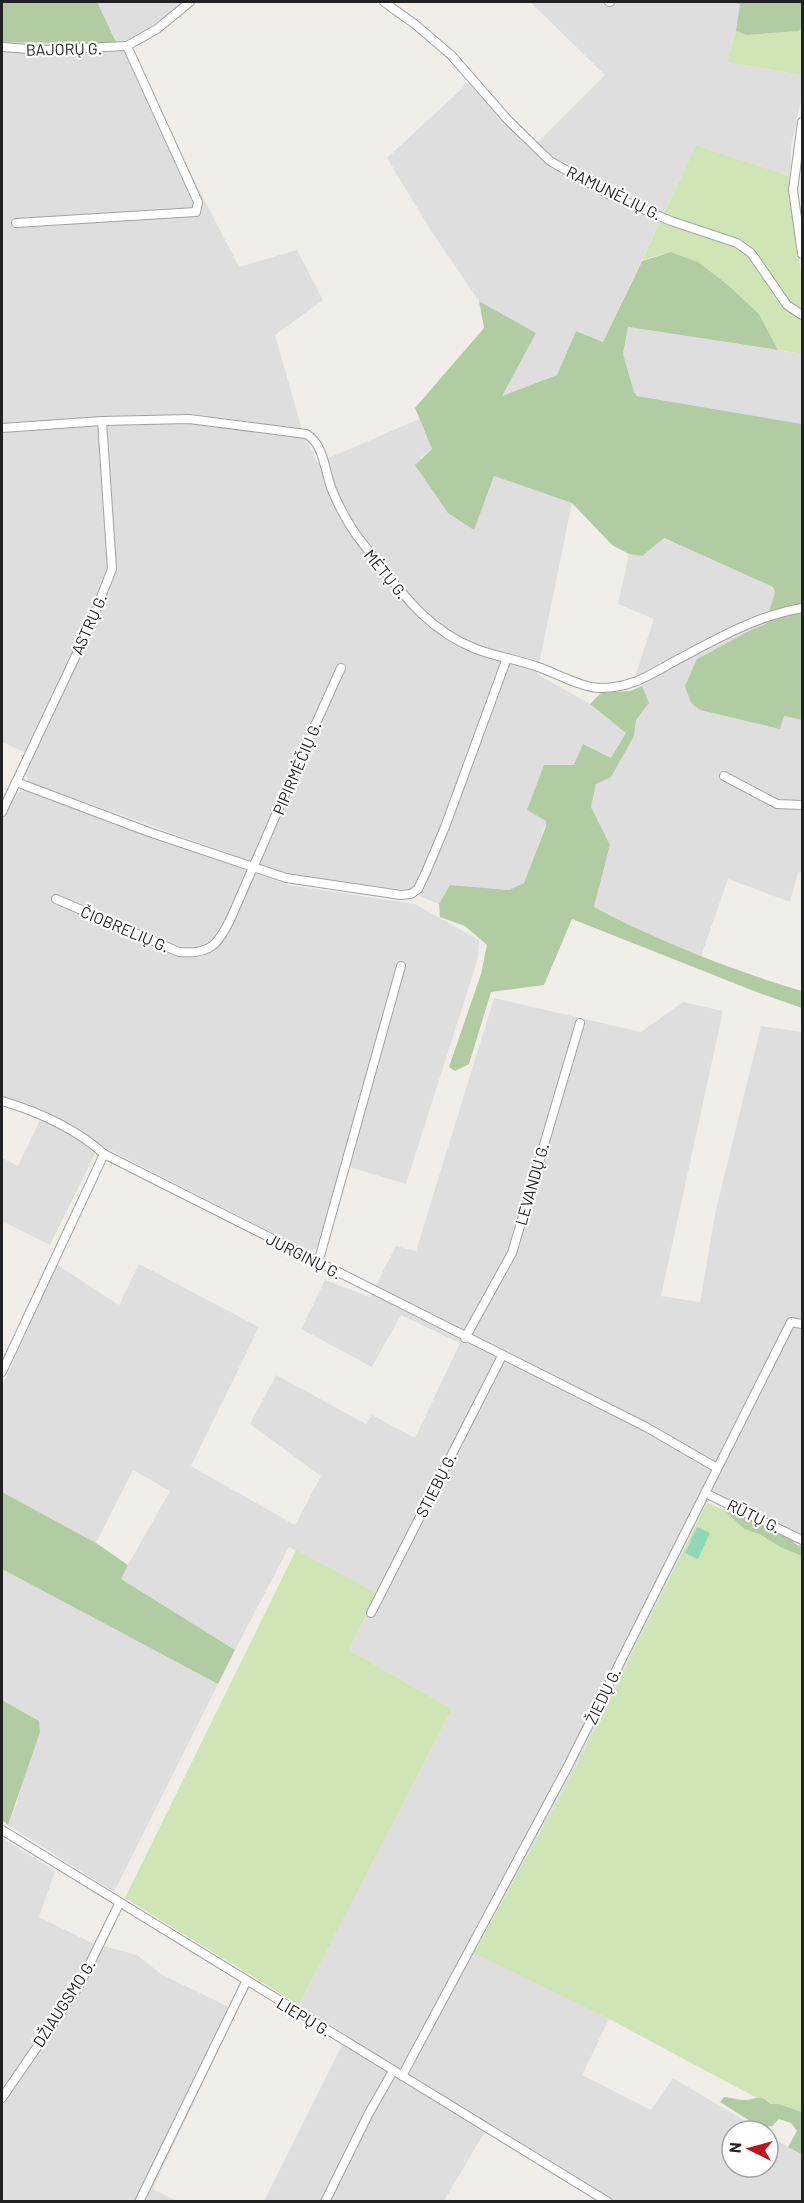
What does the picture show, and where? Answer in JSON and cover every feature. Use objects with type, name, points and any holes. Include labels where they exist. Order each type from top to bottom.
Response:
[{"type":"street","points":[[16,223],[196,212],[198,202],[127,46],[157,29],[190,2]]},
{"type":"street","name":"RAMUNĖLIŲ G.","points":[[384,2],[416,25],[451,56],[508,120],[550,162],[610,195],[671,221],[737,243],[751,253],[787,305],[802,315]]},
{"type":"street","name":"BAJORŲ G.","points":[[2,47],[42,50],[127,46]]},
{"type":"street","points":[[802,122],[793,190],[802,254]]},
{"type":"street","name":"MĖTŲ G.","points":[[2,428],[102,421],[189,419],[306,434],[312,437],[318,446],[332,490],[357,537],[413,607],[438,629],[463,644],[542,668],[583,686],[613,688],[640,680],[759,618],[802,608]]},
{"type":"street","name":"ASTRŲ G.","points":[[2,812],[88,630],[112,569],[102,421]]},
{"type":"street","points":[[16,782],[149,832],[286,878],[401,895],[411,894],[418,889],[446,827],[507,658]]},
{"type":"street","name":"PIPIRMĖČIŲ G.","points":[[253,868],[342,668]]},
{"type":"street","points":[[724,776],[777,804],[802,805]]},
{"type":"street","name":"ČIOBRELIŲ G.","points":[[56,898],[179,952],[196,953],[213,946],[220,939],[253,868]]},
{"type":"street","points":[[318,1263],[401,966]]},
{"type":"street","name":"LEVANDŲ G.","points":[[465,1338],[512,1253],[580,1023]]},
{"type":"street","name":"JURGINŲ G.","points":[[2,1101],[30,1109],[70,1129],[104,1155],[646,1427],[717,1468]]},
{"type":"street","points":[[2,1372],[104,1155]]},
{"type":"street","name":"ŽIEDŲ G.","points":[[402,2076],[568,1766],[791,1322],[802,1324]]},
{"type":"street","name":"STIEBŲ G.","points":[[371,1613],[502,1356]]},
{"type":"street","name":"RŪTŲ G.","points":[[705,1493],[802,1540]]},
{"type":"street","name":"LIEPŲ G.","points":[[2,1830],[246,1982],[608,2202]]},
{"type":"street","name":"DŽIAUGSMO G.","points":[[2,2098],[79,1986],[119,1904]]},
{"type":"street","points":[[139,2202],[246,1982]]},
{"type":"street","points":[[325,2202],[369,2113],[393,2071]]},
{"type":"shaded area","points":[[97,2],[183,2],[170,14],[129,41],[189,170],[239,267],[297,250],[323,300],[275,335],[305,440],[317,463],[419,419],[432,449],[420,458],[474,529],[494,476],[572,503],[537,674],[590,704],[627,733],[611,759],[574,766],[547,821],[524,884],[509,890],[450,885],[439,904],[404,890],[283,873],[29,782],[25,774],[33,756],[2,742],[2,42],[117,43]]},
{"type":"shaded area","points":[[530,2],[729,2],[741,4],[727,62],[802,75],[802,96],[791,146],[790,176],[696,145],[603,342],[576,331],[557,375],[501,396],[535,333],[479,301],[430,229],[387,158],[469,82],[531,149],[605,75]]},
{"type":"shaded area","points":[[628,327],[802,354],[802,424],[637,396],[623,354]]},
{"type":"shaded area","points":[[663,538],[773,587],[775,592],[766,624],[697,659],[691,703],[700,710],[780,729],[784,716],[802,720],[802,873],[798,872],[790,902],[728,879],[701,956],[662,941],[594,907],[610,845],[591,807],[596,784],[634,736],[636,720],[649,703],[642,686],[635,677],[654,619],[618,604],[629,554],[642,556]]},
{"type":"shaded area","points":[[25,791],[288,885],[415,904],[479,940],[478,958],[406,1184],[342,1165],[320,1246],[309,1252],[98,1144],[61,1120],[2,1098],[2,818],[13,796]]},
{"type":"shaded area","points":[[494,998],[641,1032],[683,1002],[723,1011],[661,1296],[700,1302],[716,1210],[761,1026],[802,1032],[802,1535],[713,1491],[574,1771],[474,1952],[609,2019],[582,2075],[651,2110],[673,2078],[742,2119],[720,2119],[720,2179],[780,2179],[780,2142],[802,2155],[802,2201],[615,2201],[490,2123],[444,2201],[264,2201],[347,2035],[299,2005],[452,1709],[349,1650],[377,1593],[289,1547],[235,1650],[120,1579],[170,1491],[133,1470],[96,1543],[2,1492],[2,1386],[56,1264],[119,1305],[139,1264],[259,1327],[191,1466],[295,1525],[321,1476],[250,1424],[276,1375],[366,1424],[372,1415],[415,1438],[460,1343],[401,1315],[372,1367],[301,1329],[325,1280],[370,1297],[396,1246],[416,1251]]},
{"type":"shaded area","points":[[40,1120],[73,1135],[96,1152],[50,1245],[2,1221],[2,1158],[18,1166]]},
{"type":"shaded area","points":[[2,1569],[218,1684],[114,1892],[8,1825],[16,1806],[38,1720],[2,1700]]},
{"type":"shaded area","points":[[2,1838],[55,1871],[39,1917],[92,1943],[137,1955],[161,1974],[237,2011],[153,2189],[177,2201],[2,2201]]},
{"type":"green space","points":[[2,2],[97,2],[117,44],[2,42]]},
{"type":"green space","points":[[729,2],[802,2],[802,27],[799,31],[746,35],[736,31],[740,4]]},
{"type":"green space","points":[[802,27],[802,75],[727,62],[736,31],[746,35],[799,31]]},
{"type":"green space","points":[[696,145],[790,176],[792,215],[802,279],[802,354],[778,350],[759,314],[727,284],[698,262],[671,252],[642,260]]},
{"type":"green space","points":[[671,252],[698,262],[727,284],[759,314],[778,350],[628,327],[623,354],[637,396],[802,424],[802,720],[784,716],[780,729],[700,710],[691,703],[685,686],[697,659],[766,624],[775,592],[773,587],[664,538],[642,556],[629,554],[612,545],[572,503],[494,476],[474,530],[448,513],[415,465],[432,449],[415,408],[484,328],[479,301],[536,333],[502,396],[557,375],[576,331],[603,342],[642,261]]},
{"type":"green space","points":[[642,686],[649,703],[636,720],[634,736],[611,777],[596,784],[591,807],[610,845],[594,907],[696,954],[802,991],[802,1008],[572,919],[544,985],[491,992],[469,1064],[455,1071],[449,1067],[481,974],[487,945],[465,926],[440,917],[439,904],[450,885],[509,890],[524,883],[546,826],[546,821],[527,810],[544,765],[574,765],[583,744],[611,758],[626,733],[590,704],[601,693],[630,691]]},
{"type":"green space","points":[[2,1492],[96,1543],[128,1565],[121,1579],[235,1650],[218,1684],[2,1569]]},
{"type":"green space","points":[[707,1503],[724,1510],[744,1529],[802,1556],[802,2112],[770,2104],[768,2101],[755,2097],[609,2019],[474,1953],[574,1771]]},
{"type":"green space","points":[[728,1506],[772,1531],[783,1533],[797,1545],[802,1546],[802,1556],[744,1529],[724,1510]]},
{"type":"green space","points":[[697,1527],[710,1533],[698,1559],[685,1553]]},
{"type":"green space","points":[[296,1550],[377,1593],[349,1650],[452,1709],[299,2005],[125,1898]]},
{"type":"green space","points":[[2,1700],[39,1721],[40,1732],[8,1825],[2,1820]]},
{"type":"green space","points":[[724,2097],[743,2100],[763,2098],[770,2104],[778,2104],[802,2112],[802,2153],[788,2147],[797,2131],[791,2123],[780,2119],[747,2119],[720,2102]]}]
